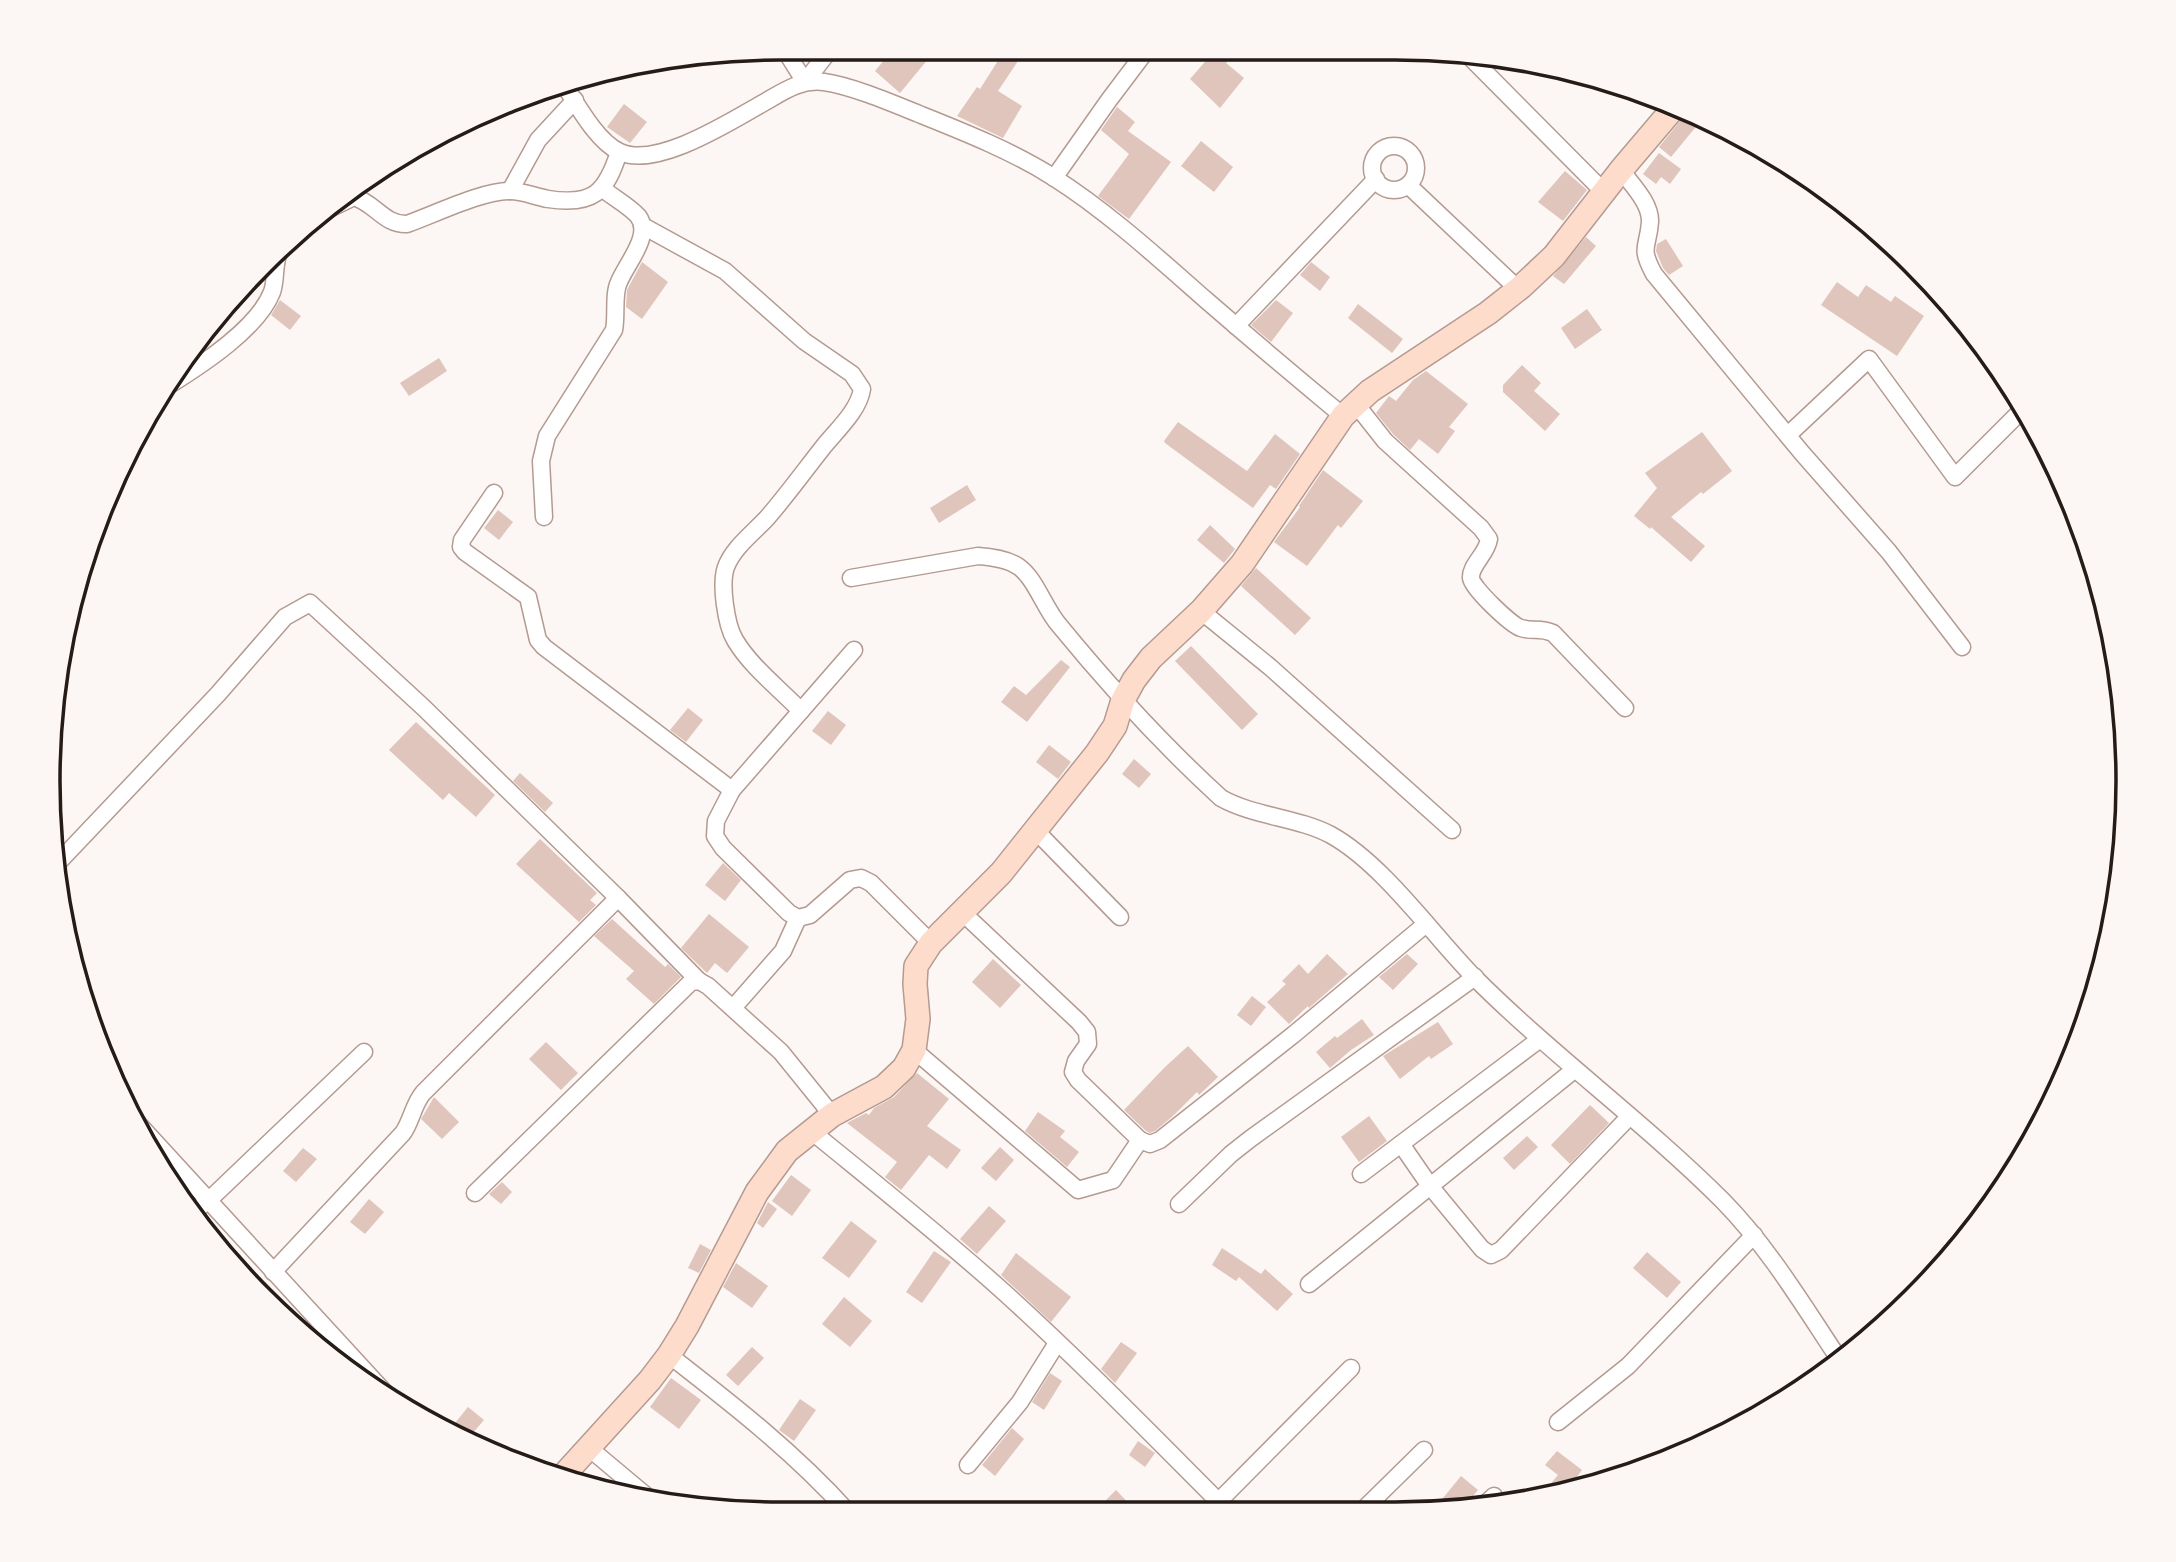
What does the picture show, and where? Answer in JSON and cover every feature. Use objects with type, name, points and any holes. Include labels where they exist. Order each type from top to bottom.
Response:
[{"type":"street","points":[[791,59],[805,82]]},
{"type":"street","points":[[805,82],[823,59]]},
{"type":"street","points":[[1054,178],[1140,59]]},
{"type":"street","points":[[1484,65],[1604,192]]},
{"type":"street","points":[[569,92],[601,138],[619,152],[638,157],[659,155],[724,125],[789,88],[805,82],[825,82],[885,100],[1027,162],[1054,178],[1141,243],[1236,326],[1349,410],[1481,528],[1489,539],[1488,549],[1473,569],[1471,577],[1474,587],[1517,627],[1529,630],[1543,628],[1553,633],[1625,708]]},
{"type":"street","points":[[510,191],[538,140],[575,100]]},
{"type":"street","points":[[568,1470],[650,1380],[668,1355],[687,1326],[757,1192],[787,1152],[810,1130],[884,1087],[904,1068],[914,1049],[918,1019],[916,967],[932,943],[1001,873],[1036,831],[1115,726],[1123,700],[1134,680],[1242,564],[1349,410],[1370,391],[1488,313],[1554,256],[1620,170],[1669,113]]},
{"type":"street","points":[[1385,148],[1405,149],[1415,159],[1416,173],[1408,185],[1394,190],[1380,185],[1376,179],[1373,173],[1375,158],[1385,148]]},
{"type":"street","points":[[359,197],[387,220],[398,225],[488,195],[510,191],[569,200],[590,196],[603,189],[611,176],[619,152]]},
{"type":"street","points":[[1620,170],[1644,201],[1650,220],[1644,256],[1654,274],[1889,552],[1962,647]]},
{"type":"street","points":[[1236,326],[1376,179]]},
{"type":"street","points":[[1408,185],[1518,289]]},
{"type":"street","points":[[603,189],[638,217],[643,226],[725,271],[804,341],[852,374],[862,389],[860,399],[835,433],[736,551],[727,565],[723,579],[729,625],[734,639],[744,653],[801,711]]},
{"type":"street","points":[[544,517],[541,461],[547,436],[614,330],[617,313],[615,294],[640,242],[643,226]]},
{"type":"street","points":[[184,375],[213,357],[251,321],[273,289],[276,266]]},
{"type":"street","points":[[1788,435],[1869,359],[1955,477],[2017,415]]},
{"type":"street","points":[[494,493],[462,540],[461,547],[465,552],[528,597],[538,639],[544,648],[732,790]]},
{"type":"street","points":[[851,578],[978,556],[994,557],[1020,568],[1048,611],[1123,700],[1221,798],[1239,808],[1331,835],[1355,852],[1379,873],[1475,977],[1540,1039],[1724,1202],[1754,1235],[1835,1353]]},
{"type":"street","points":[[64,857],[218,694],[285,617],[310,603],[424,708],[699,981],[708,986],[781,1052],[832,1115]]},
{"type":"street","points":[[1201,611],[1270,667],[1452,830]]},
{"type":"street","points":[[854,650],[732,790],[716,821],[715,836],[723,848],[789,913],[798,918],[810,915],[850,880],[860,878],[871,883],[932,943]]},
{"type":"street","points":[[1036,831],[1120,917]]},
{"type":"street","points":[[273,1272],[403,1133],[409,1124],[415,1103],[423,1093],[618,898]]},
{"type":"street","points":[[963,913],[1079,1022],[1087,1032],[1088,1044],[1076,1061],[1073,1072],[1140,1140],[1150,1144],[1160,1140],[1293,1035],[1426,924]]},
{"type":"street","points":[[733,1008],[783,951],[798,918]]},
{"type":"street","points":[[1180,1203],[1250,1139],[1475,977]]},
{"type":"street","points":[[475,1192],[691,982],[699,981]]},
{"type":"street","points":[[1362,1174],[1540,1039]]},
{"type":"street","points":[[914,1049],[1078,1190],[1113,1180],[1140,1140]]},
{"type":"street","points":[[199,1207],[364,1052]]},
{"type":"street","points":[[1309,1284],[1574,1070]]},
{"type":"street","points":[[1401,1144],[1430,1186],[1482,1249],[1491,1255],[1501,1250],[1629,1117]]},
{"type":"street","points":[[810,1130],[921,1220],[1007,1295],[1220,1503]]},
{"type":"street","points":[[158,1146],[361,1367]]},
{"type":"street","points":[[1558,1422],[1628,1366],[1754,1235]]},
{"type":"street","points":[[968,1465],[1020,1402],[1058,1343]]},
{"type":"street","points":[[668,1355],[787,1449],[838,1503]]},
{"type":"street","points":[[1226,1503],[1351,1368]]},
{"type":"street","points":[[589,1448],[637,1488]]},
{"type":"street","points":[[1370,1503],[1424,1450]]},
{"type":"building","points":[[885,59],[928,59],[900,93],[875,71]]},
{"type":"building","points":[[999,59],[1019,59],[998,91],[1022,106],[1003,138],[957,116],[977,87],[980,89]]},
{"type":"building","points":[[1208,59],[1229,59],[1226,63],[1244,78],[1220,108],[1190,79]]},
{"type":"building","points":[[624,104],[647,122],[630,143],[607,127]]},
{"type":"building","points":[[1117,107],[1135,122],[1128,131],[1171,162],[1129,219],[1098,196],[1129,154],[1101,130]]},
{"type":"building","points":[[1682,119],[1697,126],[1671,157],[1659,147]]},
{"type":"building","points":[[1201,141],[1233,167],[1214,192],[1181,166]]},
{"type":"building","points":[[1659,153],[1681,169],[1670,184],[1661,177],[1656,184],[1643,174]]},
{"type":"building","points":[[1565,171],[1587,190],[1563,221],[1538,202]]},
{"type":"building","points":[[1586,237],[1596,246],[1564,284],[1553,276]]},
{"type":"building","points":[[1666,239],[1683,266],[1669,275],[1656,251],[1657,244]]},
{"type":"building","points":[[642,262],[668,282],[642,319],[626,307],[627,290]]},
{"type":"building","points":[[1311,262],[1330,277],[1320,291],[1300,275]]},
{"type":"building","points":[[1837,282],[1858,297],[1866,285],[1891,302],[1895,296],[1924,316],[1897,356],[1821,305]]},
{"type":"building","points":[[280,300],[301,316],[290,330],[271,315]]},
{"type":"building","points":[[1276,300],[1293,313],[1271,342],[1251,325]]},
{"type":"building","points":[[1358,304],[1403,339],[1392,353],[1348,318]]},
{"type":"building","points":[[1587,309],[1602,330],[1575,349],[1561,328]]},
{"type":"building","points":[[439,358],[447,371],[409,396],[400,383]]},
{"type":"building","points":[[1522,365],[1541,383],[1534,391],[1560,414],[1545,431],[1503,392],[1503,385]]},
{"type":"building","points":[[1426,371],[1468,404],[1449,427],[1455,431],[1438,454],[1419,439],[1410,450],[1376,413],[1389,396],[1396,401],[1413,380]]},
{"type":"building","points":[[1178,422],[1247,471],[1275,434],[1300,454],[1276,489],[1270,485],[1253,508],[1165,443]]},
{"type":"building","points":[[1702,432],[1732,471],[1671,517],[1705,546],[1691,562],[1651,527],[1650,529],[1634,516],[1657,488],[1645,473]]},
{"type":"building","points":[[1323,470],[1363,501],[1341,528],[1338,525],[1307,566],[1274,542]]},
{"type":"building","points":[[967,485],[976,500],[939,523],[930,508]]},
{"type":"building","points":[[498,510],[513,522],[499,540],[484,528]]},
{"type":"building","points":[[1210,525],[1235,549],[1224,563],[1197,540]]},
{"type":"building","points":[[1256,568],[1311,618],[1295,635],[1241,586]]},
{"type":"building","points":[[1191,646],[1258,714],[1242,730],[1175,661]]},
{"type":"building","points":[[1061,660],[1070,667],[1027,722],[1001,702],[1014,686],[1026,695]]},
{"type":"building","points":[[688,708],[703,720],[686,742],[670,730]]},
{"type":"building","points":[[828,711],[846,725],[831,745],[812,731]]},
{"type":"building","points":[[416,722],[495,795],[476,817],[449,793],[443,800],[389,750]]},
{"type":"building","points":[[1049,745],[1071,762],[1058,779],[1036,762]]},
{"type":"building","points":[[1134,759],[1151,774],[1139,788],[1122,774]]},
{"type":"building","points":[[520,773],[553,803],[545,812],[513,781]]},
{"type":"building","points":[[540,839],[597,893],[590,900],[596,905],[579,922],[516,864]]},
{"type":"building","points":[[723,863],[741,880],[725,901],[705,885]]},
{"type":"building","points":[[709,914],[749,947],[727,973],[715,963],[707,973],[681,948]]},
{"type":"building","points":[[612,919],[665,967],[668,964],[681,977],[654,1004],[626,979],[634,971],[594,936]]},
{"type":"building","points":[[1327,954],[1348,974],[1289,1024],[1267,1002],[1286,984],[1282,981],[1299,964],[1308,974]]},
{"type":"building","points":[[1407,954],[1418,964],[1393,990],[1379,977]]},
{"type":"building","points":[[993,959],[1021,985],[1000,1008],[972,982]]},
{"type":"building","points":[[1252,996],[1266,1007],[1251,1026],[1237,1015]]},
{"type":"building","points":[[1362,1019],[1374,1035],[1330,1068],[1316,1052]]},
{"type":"building","points":[[1438,1022],[1453,1044],[1431,1059],[1429,1056],[1400,1079],[1383,1056]]},
{"type":"building","points":[[546,1042],[578,1073],[561,1090],[529,1059]]},
{"type":"building","points":[[1188,1046],[1218,1077],[1150,1133],[1124,1110]]},
{"type":"building","points":[[917,1073],[949,1099],[927,1126],[961,1150],[947,1169],[929,1155],[901,1190],[885,1177],[897,1162],[847,1123],[866,1113],[869,1115],[874,1108],[894,1097]]},
{"type":"building","points":[[434,1097],[459,1122],[442,1139],[421,1119]]},
{"type":"building","points":[[1590,1105],[1609,1123],[1570,1164],[1551,1145]]},
{"type":"building","points":[[1038,1112],[1065,1131],[1060,1137],[1079,1152],[1067,1167],[1025,1131]]},
{"type":"building","points":[[1369,1116],[1387,1141],[1359,1162],[1341,1137]]},
{"type":"building","points":[[1527,1136],[1538,1147],[1514,1170],[1503,1158]]},
{"type":"building","points":[[1000,1147],[1014,1160],[996,1181],[981,1168]]},
{"type":"building","points":[[303,1148],[317,1159],[296,1182],[283,1171]]},
{"type":"building","points":[[791,1175],[811,1190],[792,1216],[772,1201]]},
{"type":"building","points":[[502,1182],[512,1192],[501,1204],[489,1194]]},
{"type":"building","points":[[369,1199],[384,1212],[365,1234],[350,1222]]},
{"type":"building","points":[[768,1202],[777,1209],[763,1228],[757,1223]]},
{"type":"building","points":[[989,1206],[1006,1221],[977,1254],[960,1239]]},
{"type":"building","points":[[851,1221],[877,1241],[849,1278],[822,1258]]},
{"type":"building","points":[[700,1244],[711,1250],[699,1273],[688,1268]]},
{"type":"building","points":[[1222,1248],[1261,1274],[1265,1269],[1293,1294],[1277,1311],[1239,1277],[1236,1281],[1212,1265]]},
{"type":"building","points":[[934,1251],[951,1262],[922,1303],[906,1292]]},
{"type":"building","points":[[1647,1252],[1681,1282],[1667,1298],[1633,1268]]},
{"type":"building","points":[[1016,1253],[1071,1297],[1051,1322],[1001,1275]]},
{"type":"building","points":[[736,1263],[768,1286],[752,1308],[723,1287]]},
{"type":"building","points":[[844,1297],[872,1321],[850,1347],[822,1324]]},
{"type":"building","points":[[1121,1342],[1137,1353],[1115,1383],[1101,1369]]},
{"type":"building","points":[[752,1347],[764,1358],[738,1386],[726,1375]]},
{"type":"building","points":[[1050,1373],[1062,1381],[1044,1410],[1032,1402]]},
{"type":"building","points":[[671,1378],[701,1400],[679,1429],[650,1407]]},
{"type":"building","points":[[800,1399],[816,1410],[794,1441],[779,1430]]},
{"type":"building","points":[[468,1407],[484,1420],[473,1433],[454,1424]]},
{"type":"building","points":[[1012,1428],[1024,1439],[995,1476],[982,1465]]},
{"type":"building","points":[[1138,1441],[1155,1453],[1145,1467],[1129,1455]]},
{"type":"building","points":[[1557,1451],[1582,1470],[1575,1480],[1549,1486],[1558,1475],[1545,1465]]},
{"type":"building","points":[[1461,1476],[1478,1490],[1471,1498],[1440,1501]]},
{"type":"building","points":[[1116,1490],[1128,1503],[1103,1503]]}]
